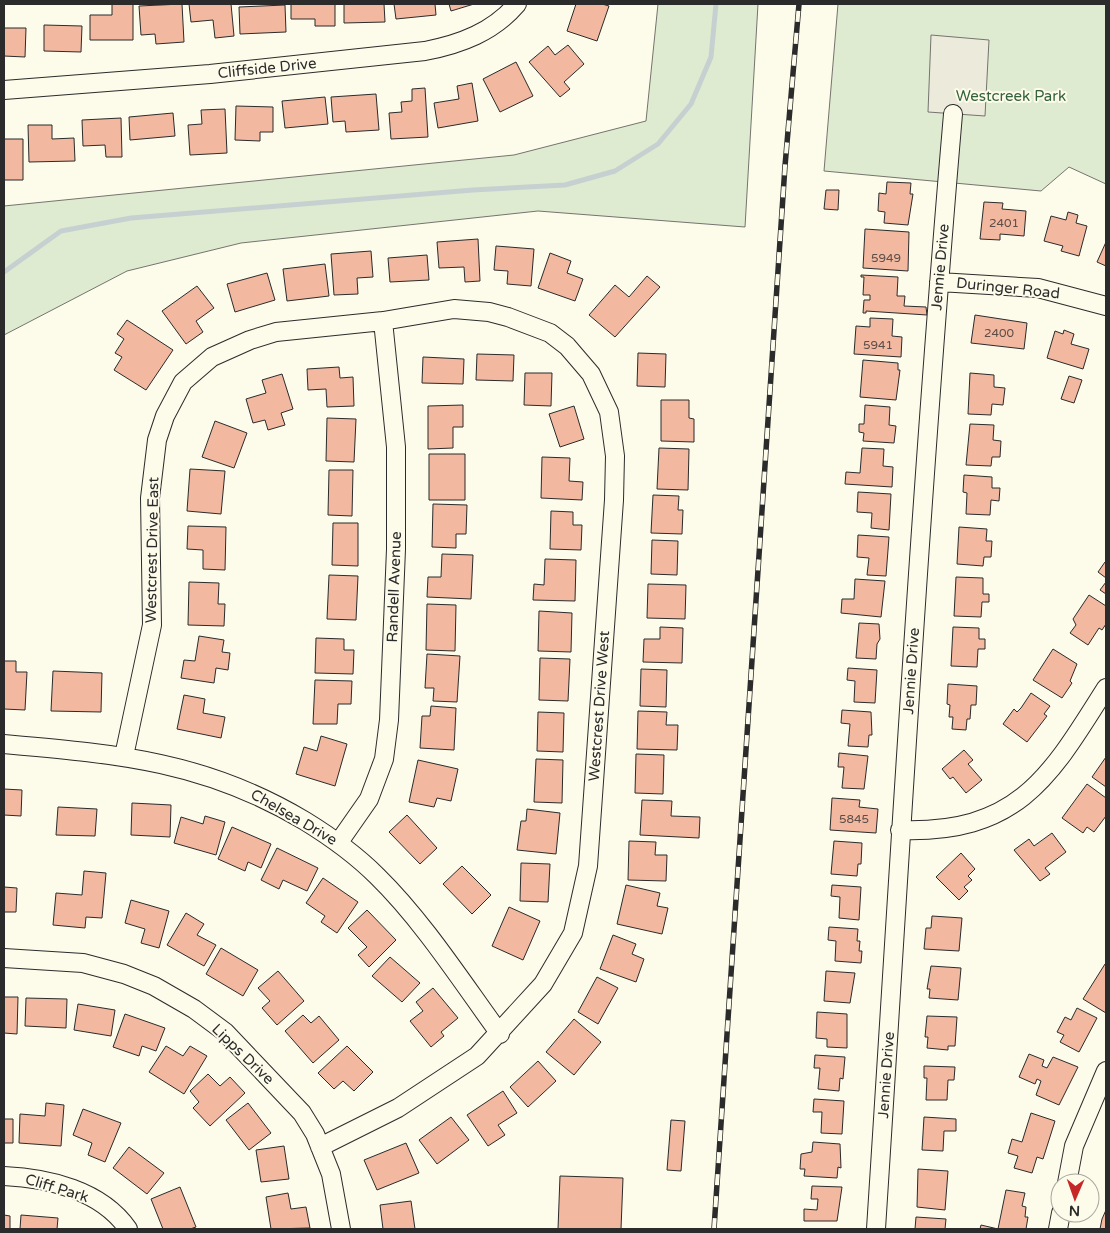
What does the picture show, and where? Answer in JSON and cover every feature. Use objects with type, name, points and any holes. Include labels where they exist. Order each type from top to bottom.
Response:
[{"type":"street","name":"Cliffside Drive","points":[[4,90],[210,74],[425,51],[452,46],[486,31],[508,15],[517,4]]},
{"type":"street","name":"Jennie Drive","points":[[876,1229],[900,830],[939,282],[953,114]]},
{"type":"street","name":"Duringer Road","points":[[939,282],[1038,288],[1072,295],[1106,306]]},
{"type":"street","name":"Westcrest Drive West","points":[[320,1147],[398,1108],[477,1056],[500,1034],[543,984],[572,933],[588,866],[614,500],[615,456],[610,412],[591,374],[567,346],[550,334],[489,312],[454,309],[383,320]]},
{"type":"street","name":"Westcrest Drive East","points":[[124,756],[152,625],[150,498],[157,440],[166,416],[183,382],[212,357],[250,340],[276,332],[383,320]]},
{"type":"street","name":"Randell Avenue","points":[[339,842],[369,799],[384,759],[389,720],[396,549],[396,447],[383,320]]},
{"type":"street","points":[[900,830],[926,831],[957,828],[1005,808],[1030,793],[1066,752],[1106,688]]},
{"type":"street","name":"Chelsea Drive","points":[[4,744],[124,756],[172,765],[208,775],[248,790],[276,804],[339,842],[377,876],[402,902],[500,1034]]},
{"type":"street","name":"Lipps Drive","points":[[4,958],[83,964],[124,974],[154,986],[194,1009],[225,1032],[302,1113],[320,1147],[331,1174],[341,1229]]},
{"type":"street","points":[[1069,1173],[1074,1146],[1106,1071]]},
{"type":"street","name":"Cliff Park","points":[[4,1176],[32,1178],[86,1194],[111,1211],[128,1229]]},
{"type":"green space","points":[[658,4],[758,4],[745,227],[538,211],[241,243],[127,271],[4,335],[4,206],[514,155],[646,121]]},
{"type":"green space","name":"Westcreek Park","points":[[838,4],[1106,4],[1106,184],[1069,167],[1041,191],[824,171]]},
{"type":"shaded area","points":[[931,35],[989,40],[985,116],[928,112]]},
{"type":"building","points":[[112,4],[133,4],[133,40],[90,40],[90,15],[112,15]]},
{"type":"building","points":[[182,4],[184,42],[156,44],[155,34],[141,35],[139,6]]},
{"type":"building","points":[[189,4],[231,4],[234,36],[215,38],[213,20],[191,22]]},
{"type":"building","points":[[291,4],[335,4],[335,26],[315,26],[315,19],[291,19]]},
{"type":"building","points":[[344,4],[384,4],[385,22],[344,23]]},
{"type":"building","points":[[394,4],[435,4],[436,15],[396,19]]},
{"type":"building","points":[[449,4],[474,4],[451,11]]},
{"type":"building","points":[[576,4],[602,4],[609,6],[597,41],[567,31]]},
{"type":"building","points":[[285,5],[286,32],[240,34],[239,7]]},
{"type":"building","points":[[44,25],[82,26],[81,52],[44,51]]},
{"type":"building","points":[[4,28],[26,28],[25,57],[4,56]]},
{"type":"building","points":[[568,45],[584,64],[564,82],[570,89],[560,97],[529,62],[548,46],[555,55]]},
{"type":"building","points":[[516,62],[533,96],[500,112],[483,79]]},
{"type":"building","points":[[472,83],[478,121],[438,128],[434,103],[459,99],[457,86]]},
{"type":"building","points":[[425,88],[428,137],[391,139],[389,113],[402,112],[401,102],[412,101],[412,89]]},
{"type":"building","points":[[376,94],[379,130],[346,132],[345,121],[333,122],[331,97]]},
{"type":"building","points":[[325,97],[328,124],[285,128],[282,101]]},
{"type":"building","points":[[236,106],[273,107],[273,132],[260,132],[260,141],[235,140]]},
{"type":"building","points":[[225,109],[227,153],[190,155],[188,125],[202,124],[201,110]]},
{"type":"building","points":[[173,113],[175,136],[130,140],[129,117]]},
{"type":"building","points":[[121,118],[122,157],[106,157],[105,145],[83,146],[82,120]]},
{"type":"building","points":[[28,125],[52,125],[52,139],[74,138],[75,161],[29,162]]},
{"type":"building","points":[[4,139],[23,139],[23,180],[4,180]]},
{"type":"building","points":[[887,182],[911,183],[910,194],[913,194],[908,225],[884,223],[885,212],[878,211],[879,193],[886,194]]},
{"type":"building","points":[[826,190],[839,190],[838,210],[824,209]]},
{"type":"building","points":[[984,202],[1003,203],[1002,209],[1026,211],[1024,236],[1000,234],[1000,240],[980,239]]},
{"type":"building","points":[[1068,212],[1078,215],[1076,223],[1087,226],[1079,256],[1061,251],[1063,246],[1044,241],[1051,216],[1066,220]]},
{"type":"building","points":[[865,229],[909,232],[908,271],[863,268]]},
{"type":"building","points":[[478,239],[480,281],[465,282],[464,267],[439,268],[437,242]]},
{"type":"building","points":[[1106,242],[1106,266],[1097,262]]},
{"type":"building","points":[[496,246],[534,249],[531,286],[507,284],[508,271],[494,270]]},
{"type":"building","points":[[371,251],[373,277],[357,278],[358,294],[334,295],[331,254]]},
{"type":"building","points":[[550,253],[571,261],[567,273],[583,279],[575,301],[538,288]]},
{"type":"building","points":[[427,255],[429,280],[390,282],[388,258]]},
{"type":"building","points":[[325,264],[329,296],[287,301],[283,269]]},
{"type":"building","points":[[267,273],[275,300],[235,312],[227,284]]},
{"type":"building","points":[[861,275],[898,277],[897,296],[905,296],[904,306],[926,307],[927,315],[866,311],[866,313],[863,313],[864,300],[870,300],[870,295],[863,295],[864,277],[861,277]]},
{"type":"building","points":[[647,276],[660,287],[615,337],[589,315],[615,285],[629,297]]},
{"type":"building","points":[[197,286],[214,308],[196,321],[203,332],[186,344],[162,311]]},
{"type":"building","points":[[975,315],[1027,323],[1024,349],[971,343]]},
{"type":"building","points":[[870,318],[893,319],[892,336],[902,337],[901,357],[854,354],[856,326],[870,327]]},
{"type":"building","points":[[127,320],[173,350],[146,390],[114,370],[122,357],[115,353],[124,339],[117,334]]},
{"type":"building","points":[[1064,330],[1074,334],[1071,344],[1089,349],[1083,369],[1047,358],[1055,331],[1063,334]]},
{"type":"building","points":[[638,353],[666,354],[665,387],[637,386]]},
{"type":"building","points":[[477,354],[514,355],[513,381],[476,380]]},
{"type":"building","points":[[423,357],[464,359],[463,384],[422,383]]},
{"type":"building","points":[[863,360],[898,363],[898,370],[900,370],[896,400],[860,397]]},
{"type":"building","points":[[339,367],[340,378],[353,377],[354,406],[327,407],[326,389],[308,390],[307,369]]},
{"type":"building","points":[[525,373],[552,373],[551,406],[524,405]]},
{"type":"building","points":[[970,373],[994,375],[994,387],[1005,388],[1003,405],[992,404],[991,415],[968,414]]},
{"type":"building","points":[[282,374],[293,409],[281,413],[285,425],[268,430],[265,420],[253,423],[246,399],[266,393],[262,380]]},
{"type":"building","points":[[1069,376],[1082,380],[1074,403],[1061,399]]},
{"type":"building","points":[[661,400],[689,400],[689,418],[694,419],[694,442],[661,441]]},
{"type":"building","points":[[463,405],[463,427],[453,427],[453,448],[428,449],[428,406]]},
{"type":"building","points":[[865,405],[890,407],[889,425],[896,426],[894,443],[863,441],[864,433],[859,432],[859,424],[864,424]]},
{"type":"building","points":[[574,406],[584,439],[560,447],[549,414]]},
{"type":"building","points":[[327,418],[356,419],[354,462],[326,461]]},
{"type":"building","points":[[215,421],[247,433],[234,468],[202,457]]},
{"type":"building","points":[[970,424],[994,425],[993,440],[1001,441],[1000,457],[992,457],[991,466],[966,465]]},
{"type":"building","points":[[659,448],[689,449],[688,490],[657,489]]},
{"type":"building","points":[[862,448],[884,449],[883,466],[893,467],[892,487],[845,484],[846,472],[860,473]]},
{"type":"building","points":[[429,454],[465,454],[465,500],[429,500]]},
{"type":"building","points":[[542,457],[570,458],[569,481],[583,482],[582,500],[541,498]]},
{"type":"building","points":[[190,469],[225,471],[221,514],[187,511]]},
{"type":"building","points":[[329,470],[353,470],[352,516],[328,515]]},
{"type":"building","points":[[964,475],[992,477],[992,488],[1000,488],[999,501],[991,500],[990,515],[966,514],[967,493],[963,492]]},
{"type":"building","points":[[858,492],[891,494],[889,530],[871,528],[872,513],[857,512]]},
{"type":"building","points":[[653,495],[679,496],[678,510],[683,510],[682,534],[651,533]]},
{"type":"building","points":[[433,504],[467,505],[466,534],[456,534],[456,548],[432,547]]},
{"type":"building","points":[[551,511],[573,512],[573,525],[582,525],[581,550],[550,549]]},
{"type":"building","points":[[333,523],[358,523],[358,566],[332,565]]},
{"type":"building","points":[[188,526],[226,527],[225,570],[203,569],[203,550],[187,549]]},
{"type":"building","points":[[959,527],[987,529],[986,541],[992,541],[991,557],[984,557],[983,566],[957,564]]},
{"type":"building","points":[[858,535],[889,537],[886,576],[867,575],[869,558],[857,557]]},
{"type":"building","points":[[652,540],[678,541],[677,575],[651,574]]},
{"type":"building","points":[[442,554],[473,555],[471,599],[427,597],[428,577],[441,577]]},
{"type":"building","points":[[545,559],[576,560],[575,601],[533,600],[534,584],[544,585]]},
{"type":"building","points":[[1106,563],[1106,578],[1098,572]]},
{"type":"building","points":[[329,575],[358,576],[356,620],[327,619]]},
{"type":"building","points":[[956,577],[983,578],[983,594],[989,594],[989,602],[982,602],[981,617],[954,616]]},
{"type":"building","points":[[855,579],[885,581],[881,617],[841,613],[842,599],[854,599]]},
{"type":"building","points":[[189,582],[219,583],[218,604],[225,604],[224,626],[188,625]]},
{"type":"building","points":[[1106,582],[1106,594],[1100,590]]},
{"type":"building","points":[[648,584],[686,585],[685,619],[647,618]]},
{"type":"building","points":[[1089,595],[1106,606],[1106,624],[1102,630],[1099,628],[1088,645],[1070,633],[1076,625],[1073,619]]},
{"type":"building","points":[[427,604],[456,605],[455,651],[426,650]]},
{"type":"building","points":[[539,611],[572,613],[571,652],[538,651]]},
{"type":"building","points":[[859,623],[879,624],[880,639],[877,644],[876,659],[856,658]]},
{"type":"building","points":[[660,627],[683,628],[682,663],[643,662],[644,639],[660,639]]},
{"type":"building","points":[[953,627],[979,628],[979,639],[985,639],[985,649],[978,649],[977,667],[951,666]]},
{"type":"building","points":[[199,636],[224,640],[222,652],[230,653],[228,670],[216,668],[214,683],[181,678],[184,660],[195,661]]},
{"type":"building","points":[[316,638],[344,639],[344,650],[354,650],[353,674],[315,673]]},
{"type":"building","points":[[1053,649],[1077,664],[1070,681],[1072,683],[1062,698],[1033,680]]},
{"type":"building","points":[[427,654],[460,656],[457,702],[433,701],[434,688],[425,688]]},
{"type":"building","points":[[540,658],[570,659],[568,701],[539,700]]},
{"type":"building","points":[[4,661],[16,661],[16,672],[27,672],[25,710],[4,709]]},
{"type":"building","points":[[848,668],[877,670],[875,703],[854,702],[855,681],[847,680]]},
{"type":"building","points":[[641,669],[667,670],[666,707],[640,706]]},
{"type":"building","points":[[53,671],[102,673],[101,712],[51,711]]},
{"type":"building","points":[[315,680],[352,681],[351,704],[338,704],[337,724],[313,724]]},
{"type":"building","points":[[948,684],[977,686],[976,705],[971,705],[970,719],[967,719],[966,730],[952,729],[953,717],[949,717],[950,705],[947,704]]},
{"type":"building","points":[[1031,693],[1050,706],[1044,714],[1047,716],[1027,742],[1003,724],[1014,709],[1017,712],[1021,708]]},
{"type":"building","points":[[184,695],[205,699],[203,713],[225,717],[221,738],[177,729]]},
{"type":"building","points":[[431,706],[456,708],[454,750],[420,748],[422,716],[430,716]]},
{"type":"building","points":[[842,710],[871,712],[872,735],[869,735],[868,747],[848,746],[850,724],[841,723]]},
{"type":"building","points":[[638,711],[667,712],[666,725],[678,725],[677,750],[637,749]]},
{"type":"building","points":[[538,712],[564,713],[563,752],[537,751]]},
{"type":"building","points":[[321,736],[347,744],[335,786],[296,774],[304,747],[317,751]]},
{"type":"building","points":[[964,750],[973,760],[968,764],[982,780],[966,793],[953,777],[950,779],[942,769]]},
{"type":"building","points":[[839,753],[868,756],[864,789],[842,788],[844,767],[838,767]]},
{"type":"building","points":[[636,754],[664,755],[663,794],[635,793]]},
{"type":"building","points":[[1106,757],[1106,787],[1092,777]]},
{"type":"building","points":[[536,759],[563,760],[562,803],[534,802]]},
{"type":"building","points":[[418,760],[458,769],[451,801],[437,798],[434,807],[409,802]]},
{"type":"building","points":[[1087,784],[1106,798],[1106,816],[1094,832],[1087,827],[1083,833],[1062,818]]},
{"type":"building","points":[[4,789],[22,790],[21,816],[4,815]]},
{"type":"building","points":[[832,798],[860,800],[859,807],[878,809],[876,833],[830,830]]},
{"type":"building","points":[[642,800],[672,801],[671,816],[700,817],[699,838],[640,835]]},
{"type":"building","points":[[132,803],[171,805],[170,837],[131,835]]},
{"type":"building","points":[[58,807],[97,809],[95,836],[56,835]]},
{"type":"building","points":[[527,809],[560,813],[556,854],[517,850],[521,821],[526,821]]},
{"type":"building","points":[[407,815],[437,848],[420,864],[389,832]]},
{"type":"building","points":[[205,816],[225,822],[216,855],[174,843],[181,817],[203,824]]},
{"type":"building","points":[[232,827],[271,844],[261,868],[248,862],[245,871],[218,859]]},
{"type":"building","points":[[1052,833],[1066,852],[1045,868],[1050,874],[1040,881],[1014,850],[1029,839],[1034,846]]},
{"type":"building","points":[[629,841],[656,842],[655,855],[667,855],[666,881],[628,880]]},
{"type":"building","points":[[834,841],[862,843],[861,864],[858,864],[857,876],[831,874]]},
{"type":"building","points":[[277,848],[318,868],[307,891],[283,880],[279,889],[261,880]]},
{"type":"building","points":[[961,853],[975,869],[968,876],[972,880],[964,887],[968,891],[959,900],[936,877]]},
{"type":"building","points":[[521,863],[550,864],[548,902],[520,901]]},
{"type":"building","points":[[462,866],[491,895],[472,914],[443,884]]},
{"type":"building","points":[[84,871],[106,873],[102,918],[86,917],[85,928],[53,925],[56,893],[82,895]]},
{"type":"building","points":[[323,878],[358,902],[337,933],[321,922],[325,916],[306,903]]},
{"type":"building","points":[[626,885],[660,893],[657,906],[668,908],[662,934],[617,924]]},
{"type":"building","points":[[832,885],[861,887],[859,920],[839,918],[840,897],[831,896]]},
{"type":"building","points":[[4,887],[17,888],[16,912],[4,912]]},
{"type":"building","points":[[131,900],[169,911],[159,948],[141,943],[145,929],[125,923]]},
{"type":"building","points":[[509,907],[540,921],[523,960],[492,946]]},
{"type":"building","points":[[367,910],[396,940],[369,967],[358,955],[367,947],[348,928]]},
{"type":"building","points":[[186,913],[204,924],[197,935],[216,945],[204,966],[167,945]]},
{"type":"building","points":[[932,916],[962,918],[959,951],[924,949],[926,928],[931,928]]},
{"type":"building","points":[[829,927],[858,929],[857,941],[860,941],[859,951],[862,951],[861,963],[835,961],[836,941],[828,940]]},
{"type":"building","points":[[613,935],[636,944],[632,954],[644,959],[636,982],[600,969]]},
{"type":"building","points":[[221,948],[258,970],[243,996],[206,974]]},
{"type":"building","points":[[390,957],[420,983],[402,1002],[372,976]]},
{"type":"building","points":[[1106,965],[1106,1013],[1083,999]]},
{"type":"building","points":[[931,966],[961,968],[958,1000],[929,998],[930,989],[927,989]]},
{"type":"building","points":[[278,971],[304,1001],[277,1025],[262,1008],[270,1001],[258,988]]},
{"type":"building","points":[[826,971],[855,973],[850,1003],[824,1001]]},
{"type":"building","points":[[597,977],[618,988],[598,1024],[578,1012]]},
{"type":"building","points":[[433,988],[458,1018],[441,1032],[444,1036],[431,1047],[410,1021],[423,1011],[416,1002]]},
{"type":"building","points":[[4,997],[18,997],[17,1034],[4,1033]]},
{"type":"building","points":[[26,998],[67,999],[66,1028],[25,1026]]},
{"type":"building","points":[[78,1004],[115,1010],[111,1036],[74,1030]]},
{"type":"building","points":[[1077,1008],[1097,1018],[1079,1052],[1060,1042],[1064,1035],[1057,1032],[1065,1017],[1071,1020]]},
{"type":"building","points":[[817,1012],[847,1014],[847,1048],[827,1047],[827,1039],[816,1038]]},
{"type":"building","points":[[125,1014],[165,1028],[156,1051],[142,1046],[139,1056],[113,1047]]},
{"type":"building","points":[[303,1015],[311,1023],[319,1016],[339,1040],[313,1063],[285,1031]]},
{"type":"building","points":[[927,1016],[957,1017],[955,1046],[948,1046],[948,1050],[927,1048],[928,1037],[925,1037]]},
{"type":"building","points":[[574,1019],[601,1042],[574,1075],[546,1052]]},
{"type":"building","points":[[166,1046],[183,1056],[190,1046],[207,1056],[184,1094],[149,1072]]},
{"type":"building","points":[[347,1046],[373,1072],[354,1091],[343,1081],[334,1089],[318,1073]]},
{"type":"building","points":[[1029,1054],[1044,1060],[1042,1066],[1047,1068],[1053,1057],[1078,1067],[1059,1105],[1036,1095],[1041,1081],[1037,1079],[1035,1084],[1019,1077]]},
{"type":"building","points":[[815,1055],[845,1057],[843,1079],[840,1078],[839,1091],[818,1089],[820,1068],[814,1068]]},
{"type":"building","points":[[538,1061],[556,1081],[528,1107],[510,1087]]},
{"type":"building","points":[[924,1066],[955,1067],[954,1080],[948,1080],[947,1100],[926,1100],[927,1078],[924,1078]]},
{"type":"building","points":[[208,1074],[220,1086],[230,1077],[245,1093],[210,1126],[193,1108],[199,1102],[190,1091]]},
{"type":"building","points":[[503,1091],[517,1113],[498,1125],[505,1135],[488,1146],[467,1115]]},
{"type":"building","points":[[814,1099],[844,1101],[842,1134],[821,1133],[822,1112],[813,1112]]},
{"type":"building","points":[[46,1103],[64,1105],[61,1146],[19,1143],[20,1114],[45,1116]]},
{"type":"building","points":[[248,1103],[271,1133],[249,1150],[226,1120]]},
{"type":"building","points":[[83,1109],[121,1123],[105,1162],[88,1155],[92,1143],[73,1135]]},
{"type":"building","points":[[1031,1113],[1055,1121],[1043,1159],[1037,1157],[1032,1173],[1014,1168],[1018,1156],[1008,1153],[1012,1139],[1022,1142]]},
{"type":"building","points":[[451,1117],[469,1140],[437,1164],[419,1140]]},
{"type":"building","points":[[924,1117],[956,1119],[956,1131],[944,1131],[943,1151],[922,1150]]},
{"type":"building","points":[[4,1119],[13,1119],[13,1143],[4,1143]]},
{"type":"building","points":[[671,1120],[685,1121],[681,1171],[667,1170]]},
{"type":"building","points":[[813,1142],[840,1144],[841,1168],[838,1167],[837,1178],[804,1176],[805,1169],[800,1169],[801,1154],[812,1152]]},
{"type":"building","points":[[406,1143],[419,1173],[377,1190],[364,1160]]},
{"type":"building","points":[[284,1146],[289,1179],[261,1182],[256,1150]]},
{"type":"building","points":[[129,1147],[164,1173],[147,1194],[113,1168]]},
{"type":"building","points":[[918,1169],[948,1171],[945,1210],[917,1207]]},
{"type":"building","points":[[560,1176],[623,1178],[621,1229],[558,1229]]},
{"type":"building","points":[[812,1186],[842,1187],[837,1221],[804,1221],[804,1209],[817,1210],[818,1199],[811,1199]]},
{"type":"building","points":[[180,1187],[196,1227],[190,1229],[163,1229],[151,1199]]},
{"type":"building","points":[[1006,1190],[1025,1193],[1022,1206],[1026,1207],[1025,1217],[1028,1217],[1026,1229],[998,1229]]},
{"type":"building","points":[[288,1193],[291,1209],[306,1207],[310,1228],[271,1229],[266,1197]]},
{"type":"building","points":[[411,1201],[415,1229],[383,1229],[380,1205]]},
{"type":"building","points":[[1106,1210],[1106,1229],[1100,1229],[1102,1219]]},
{"type":"building","points":[[4,1215],[10,1216],[10,1229],[4,1229]]},
{"type":"building","points":[[21,1215],[58,1218],[57,1229],[20,1229]]},
{"type":"building","points":[[916,1217],[946,1219],[945,1229],[915,1229]]},
{"type":"building","points":[[981,1225],[998,1229],[980,1229]]},
{"type":"waterway","points":[[4,272],[61,231],[131,218],[473,190],[565,185],[615,171],[658,144],[691,104],[711,57],[716,4]]},
{"type":"railway","points":[[714,1229],[785,166],[799,4]]}]
